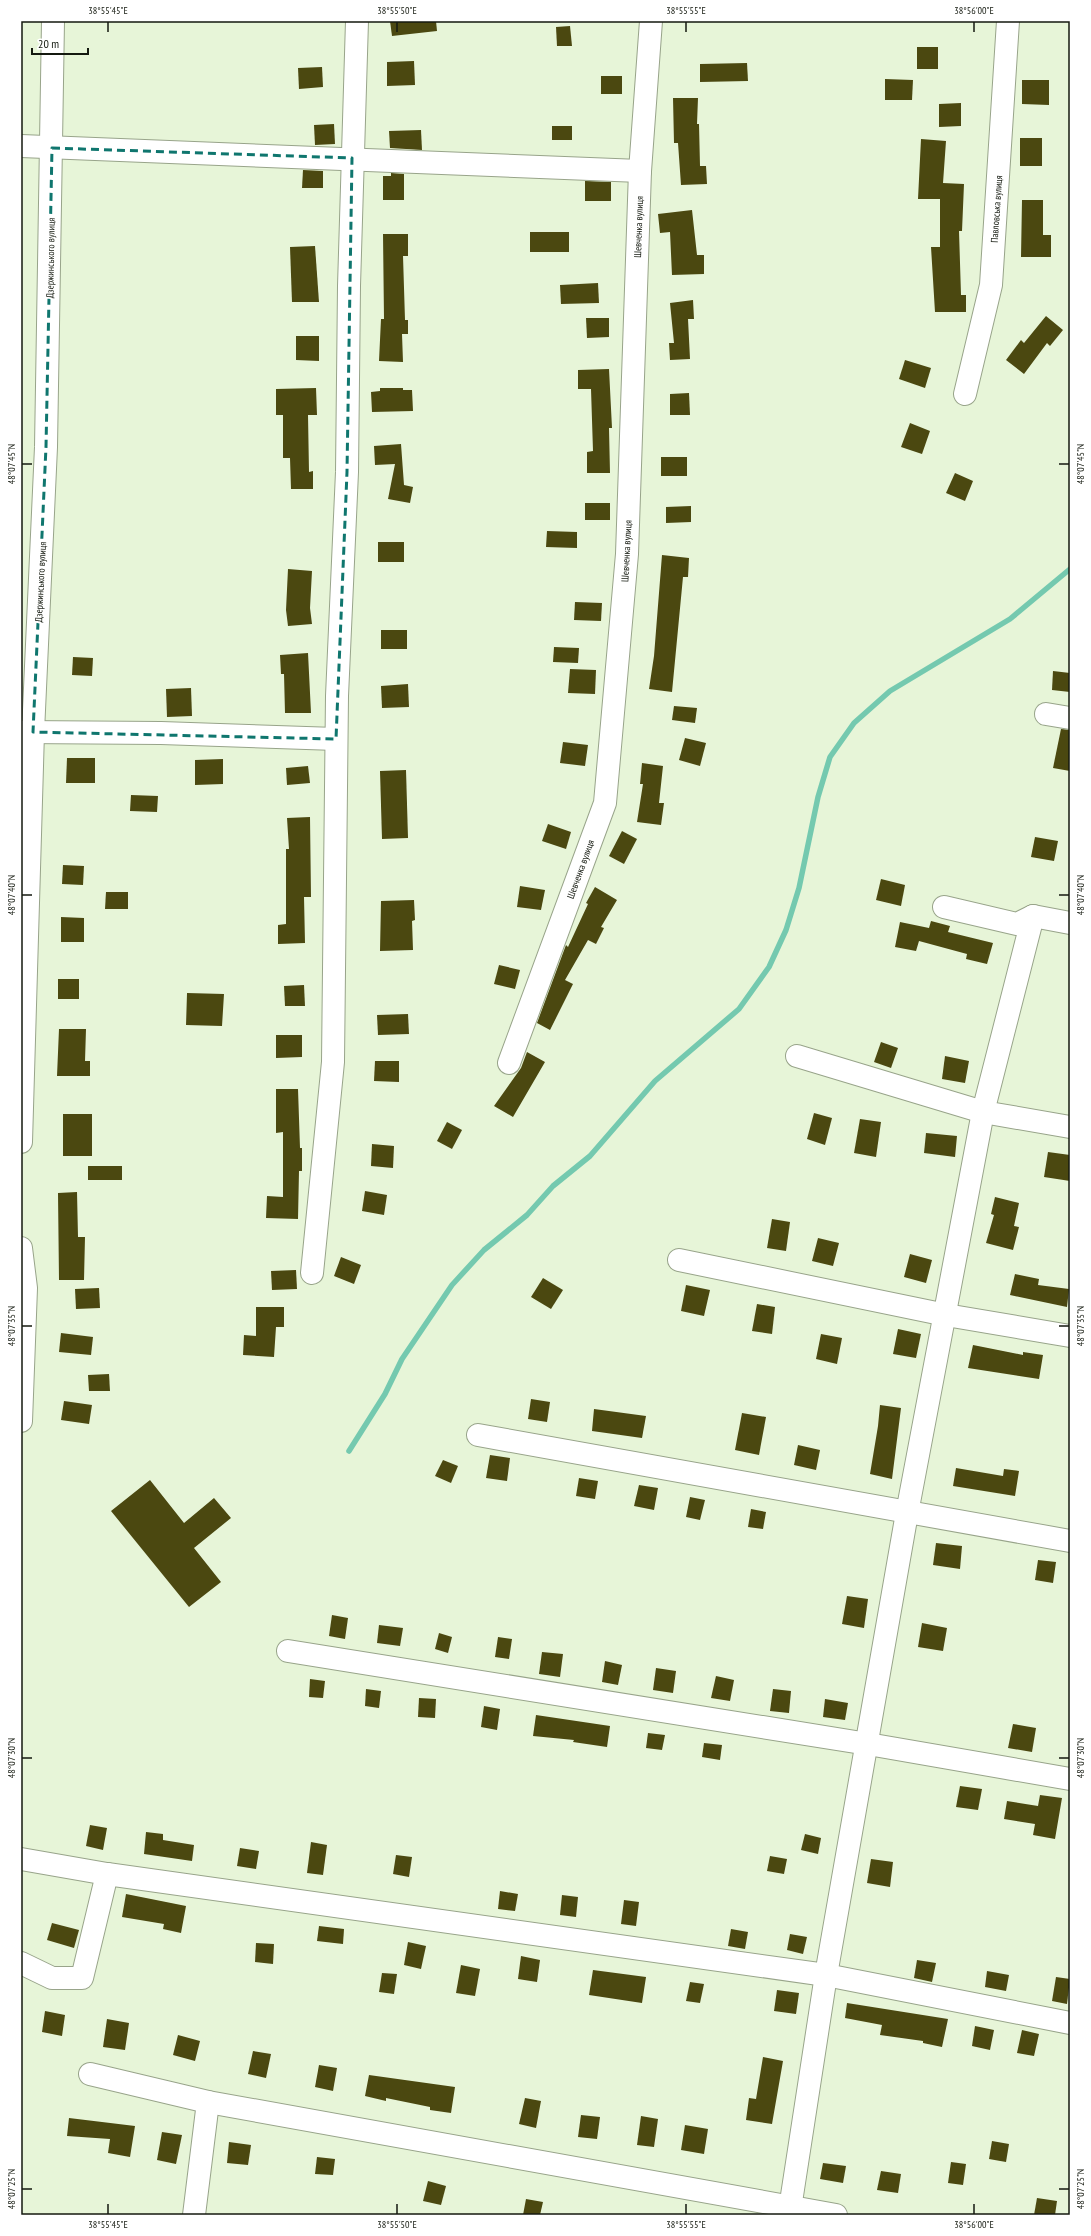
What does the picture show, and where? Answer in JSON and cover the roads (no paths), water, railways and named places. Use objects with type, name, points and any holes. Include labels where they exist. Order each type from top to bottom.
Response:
[{"type":"street","name":"Дзержинського вулиця","points":[[21,1142],[27,732],[46,447],[53,21]]},
{"type":"street","points":[[312,1273],[333,1062],[336,739],[348,472],[352,158],[357,21]]},
{"type":"street","name":"Шевченка вулиця","points":[[509,1063],[605,803],[627,554],[640,170],[650,21]]},
{"type":"street","name":"Павловська вулиця","points":[[965,394],[991,285],[1008,21]]},
{"type":"street","points":[[21,146],[640,170]]},
{"type":"street","points":[[1046,714],[1070,718]]},
{"type":"street","points":[[27,732],[161,733],[336,739]]},
{"type":"street","points":[[944,907],[1017,924],[1033,916],[1070,923]]},
{"type":"street","points":[[789,2210],[826,1975],[868,1744],[907,1513],[946,1316],[983,1112],[1033,916]]},
{"type":"street","points":[[796,1056],[983,1112],[1070,1127]]},
{"type":"street","points":[[21,1248],[26,1288],[21,1421]]},
{"type":"street","points":[[679,1260],[946,1316],[1070,1336]]},
{"type":"street","points":[[478,1435],[1070,1541]]},
{"type":"street","points":[[288,1651],[868,1744],[1070,1780]]},
{"type":"street","points":[[21,1859],[106,1874],[826,1975],[1070,2023]]},
{"type":"street","points":[[21,1964],[52,1978],[82,1978],[106,1874]]},
{"type":"street","points":[[90,2074],[208,2102],[789,2210],[836,2215]]},
{"type":"street","points":[[194,2215],[208,2102]]},
{"type":"waterway","points":[[349,1451],[385,1394],[402,1359],[452,1285],[484,1250],[527,1215],[553,1186],[590,1156],[655,1081],[739,1009],[769,967],[786,930],[799,888],[818,797],[830,757],[854,723],[890,691],[1010,619],[1070,569]]}]
